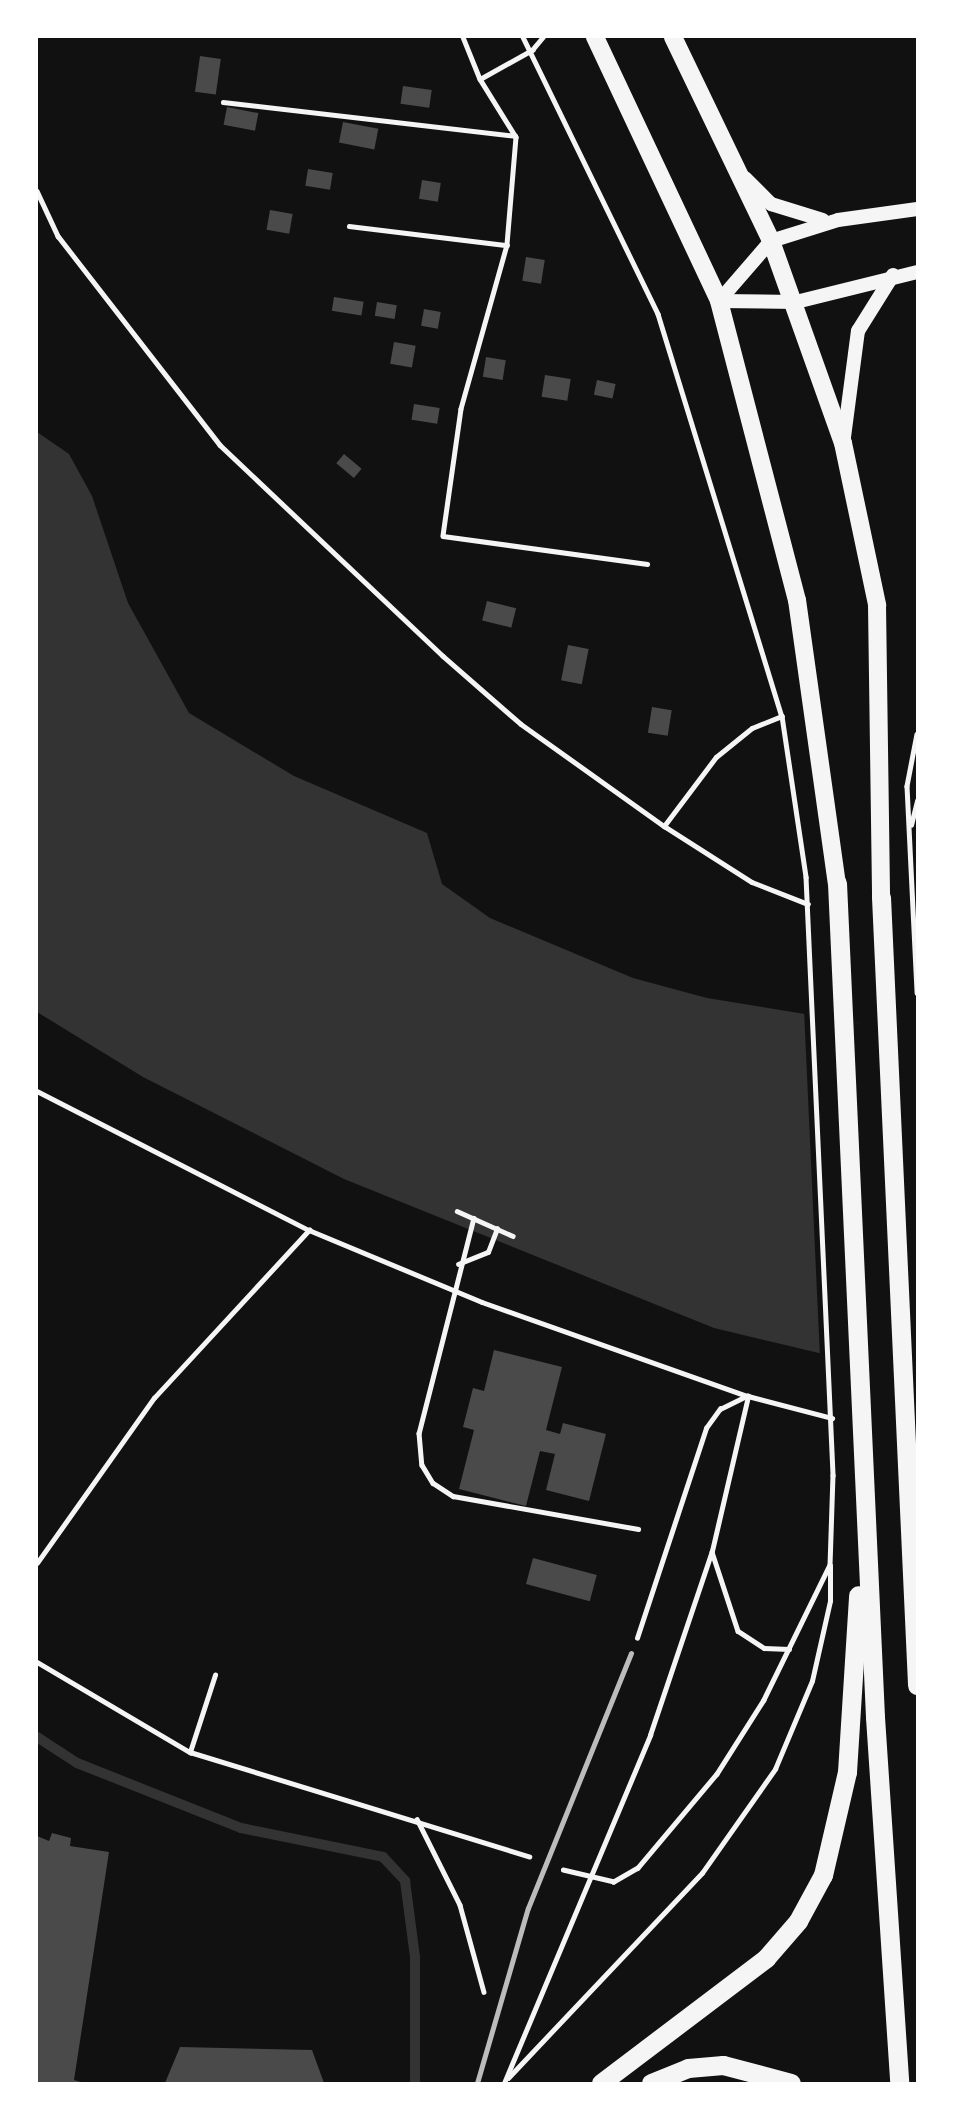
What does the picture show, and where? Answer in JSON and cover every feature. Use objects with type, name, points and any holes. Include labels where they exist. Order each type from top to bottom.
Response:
[{"type":"highway","points":[[837,883],[864,1496],[899,2083]]},
{"type":"highway","points":[[881,897],[917,1682]]},
{"type":"highway","points":[[601,2083],[766,1958],[798,1921],[823,1875],[847,1772],[864,1496]]},
{"type":"highway","points":[[651,2083],[688,2068],[723,2065],[791,2083]]},
{"type":"main road","points":[[595,37],[719,301],[797,600],[837,883]]},
{"type":"main road","points":[[673,37],[771,241],[796,302],[843,443],[877,605],[881,897]]},
{"type":"main road","points":[[730,157],[771,204],[812,220],[838,220],[917,209]]},
{"type":"main road","points":[[719,301],[771,241],[838,220]]},
{"type":"main road","points":[[719,301],[796,302],[893,275],[917,272]]},
{"type":"main road","points":[[843,443],[859,331],[893,275]]},
{"type":"lane","points":[[477,2083],[491,2020],[545,1864],[631,1653]]},
{"type":"path","points":[[463,37],[480,79],[516,136],[507,245],[461,409],[443,536],[647,564]]},
{"type":"path","points":[[505,2082],[702,1873],[775,1769],[812,1681],[830,1601],[833,1475],[806,877],[782,716],[658,314],[532,50],[523,37]]},
{"type":"path","points":[[480,79],[532,50],[543,37]]},
{"type":"path","points":[[223,102],[516,136]]},
{"type":"path","points":[[37,191],[58,236],[220,445],[521,724],[664,826],[752,882],[819,909]]},
{"type":"path","points":[[349,226],[507,245]]},
{"type":"path","points":[[664,826],[716,757],[752,728],[782,716]]},
{"type":"path","points":[[917,734],[907,786],[917,993]]},
{"type":"path","points":[[910,829],[917,801]]},
{"type":"path","points":[[907,940],[917,943]]},
{"type":"path","points":[[37,1091],[309,1230],[423,1278],[482,1302],[748,1396],[839,1420]]},
{"type":"path","points":[[457,1212],[513,1236]]},
{"type":"path","points":[[474,1219],[458,1264],[419,1433],[422,1465],[433,1483],[453,1496],[529,1514],[638,1529]]},
{"type":"path","points":[[458,1264],[488,1252],[497,1229]]},
{"type":"path","points":[[37,1563],[154,1398],[309,1230]]},
{"type":"path","points":[[505,2082],[587,1879],[650,1735],[712,1551],[748,1396]]},
{"type":"path","points":[[631,1653],[655,1599],[706,1428],[720,1409],[748,1396]]},
{"type":"path","points":[[712,1551],[738,1631],[764,1648],[789,1649]]},
{"type":"path","points":[[37,1662],[190,1752],[416,1818],[587,1879],[614,1881],[670,1837],[750,1721],[830,1565]]},
{"type":"path","points":[[190,1752],[215,1675]]},
{"type":"path","points":[[416,1818],[460,1905],[491,2020]]},
{"type":"shaded area","points":[[37,432],[69,454],[92,496],[128,603],[189,713],[294,776],[427,833],[442,884],[490,918],[633,978],[707,998],[860,1023],[882,1368],[714,1328],[344,1179],[143,1077],[37,1012]]},
{"type":"pier","points":[[804,1010],[917,1037],[917,1380],[820,1358]]},
{"type":"building","points":[[200,56],[221,59],[216,95],[195,92]]},
{"type":"building","points":[[403,86],[432,90],[429,108],[400,104]]},
{"type":"building","points":[[227,107],[258,113],[255,131],[224,125]]},
{"type":"building","points":[[343,122],[378,129],[374,149],[339,143]]},
{"type":"building","points":[[308,169],[333,173],[330,190],[305,186]]},
{"type":"building","points":[[422,180],[441,183],[438,202],[419,199]]},
{"type":"building","points":[[270,210],[293,214],[289,234],[267,230]]},
{"type":"building","points":[[526,257],[545,260],[541,284],[522,281]]},
{"type":"building","points":[[334,297],[364,302],[361,316],[332,311]]},
{"type":"building","points":[[377,302],[397,305],[395,319],[375,316]]},
{"type":"building","points":[[424,309],[441,312],[438,329],[421,326]]},
{"type":"building","points":[[394,342],[416,346],[412,367],[390,364]]},
{"type":"building","points":[[486,357],[506,360],[503,380],[483,377]]},
{"type":"building","points":[[545,375],[571,379],[567,401],[542,397]]},
{"type":"building","points":[[597,380],[616,384],[612,399],[594,395]]},
{"type":"building","points":[[414,404],[440,408],[437,424],[411,420]]},
{"type":"building","points":[[344,454],[362,469],[354,478],[336,463]]},
{"type":"building","points":[[487,601],[516,608],[511,628],[482,620]]},
{"type":"building","points":[[568,645],[589,649],[582,684],[561,680]]},
{"type":"building","points":[[652,707],[672,710],[668,736],[648,733]]},
{"type":"building","points":[[494,1350],[562,1367],[546,1430],[560,1434],[563,1423],[606,1434],[589,1501],[546,1490],[555,1454],[540,1451],[526,1506],[459,1489],[474,1430],[463,1427],[473,1388],[484,1391]]},
{"type":"building","points":[[533,1558],[597,1575],[590,1601],[526,1584]]},
{"type":"building","points":[[52,1833],[71,1838],[70,1846],[109,1852],[74,2080],[84,2083],[37,2083],[37,1836],[49,1841]]},
{"type":"building","points":[[180,2047],[312,2050],[324,2083],[165,2083]]},
{"type":"waterway","points":[[37,1737],[77,1763],[241,1828],[383,1857],[405,1881],[415,1957],[415,2083]]}]
